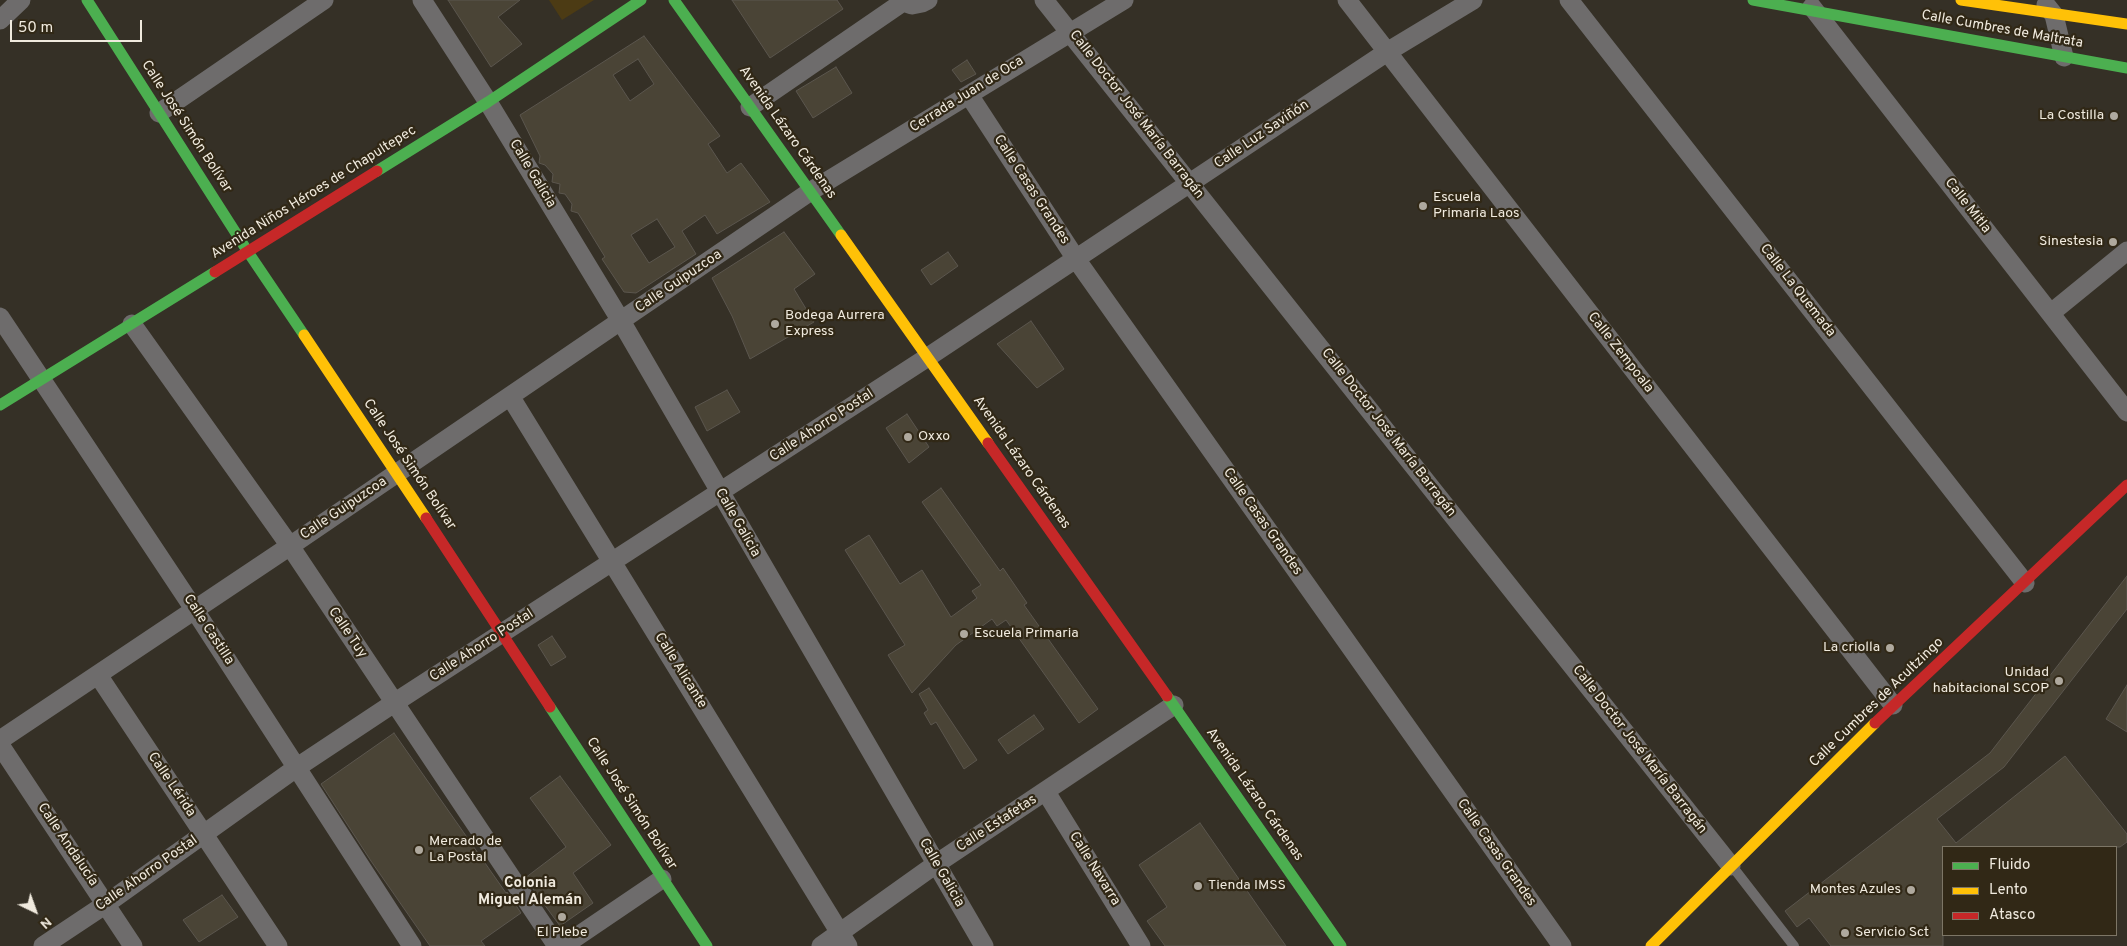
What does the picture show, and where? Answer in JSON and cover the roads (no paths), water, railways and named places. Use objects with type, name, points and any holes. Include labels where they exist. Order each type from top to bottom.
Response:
[{"type":"street","points":[[0,20],[21,0]]},
{"type":"street","name":"Calle José Simón Bolívar","points":[[87,0],[248,252],[397,473],[706,946]]},
{"type":"street","points":[[160,113],[324,0]]},
{"type":"street","name":"Calle Galicia","points":[[422,0],[488,102],[621,322],[984,946]]},
{"type":"street","name":"Avenida Niños Héroes de Chapultepec","points":[[0,405],[488,102],[641,0]]},
{"type":"street","name":"Avenida Lázaro Cárdenas","points":[[674,0],[1174,705],[1340,946]]},
{"type":"street","points":[[750,107],[902,1],[912,5],[928,0]]},
{"type":"street","name":"Calle Doctor José María Barragán","points":[[1044,0],[1731,866]]},
{"type":"street","name":"Cerrada Juan de Oca","points":[[810,191],[1124,0]]},
{"type":"street","name":"Calle Zempoala","points":[[1347,0],[1894,706]]},
{"type":"street","name":"Calle Luz Saviñón","points":[[928,358],[1387,52],[1473,0]]},
{"type":"street","name":"Calle La Quemada","points":[[1569,0],[2024,583]]},
{"type":"street","name":"Calle Cumbres de Maltrata","points":[[1753,0],[1811,6],[2127,68]]},
{"type":"street","name":"Calle Cumbres de Maltrata","points":[[1961,0],[2048,7],[2127,24]]},
{"type":"street","name":"Calle Mitla","points":[[1811,6],[2127,412]]},
{"type":"street","points":[[2048,7],[2064,57]]},
{"type":"street","name":"Calle Casas Grandes","points":[[969,95],[1076,259],[1562,946]]},
{"type":"street","name":"Calle Guipuzcoa","points":[[0,740],[621,322],[810,191]]},
{"type":"street","points":[[2051,313],[2127,251]]},
{"type":"street","name":"Calle Castilla","points":[[0,317],[194,609],[412,946]]},
{"type":"street","name":"Calle Tuy","points":[[132,324],[290,546],[556,946]]},
{"type":"street","name":"Calle Ahorro Postal","points":[[44,946],[296,768],[928,358]]},
{"type":"street","name":"Calle Alicante","points":[[510,396],[844,939]]},
{"type":"street","name":"Calle Cumbres de Acultzingo","points":[[1651,946],[1894,706],[2127,485]]},
{"type":"street","name":"Calle Lérida","points":[[98,675],[278,946]]},
{"type":"street","name":"Calle Estafetas","points":[[821,946],[844,939],[936,864],[1174,705]]},
{"type":"street","name":"Calle Andalucía","points":[[0,745],[133,946]]},
{"type":"street","name":"Calle Navarra","points":[[1046,792],[1141,946]]},
{"type":"street","points":[[563,946],[662,879]]},
{"type":"lane","points":[[1731,866],[1794,946]]},
{"type":"place","name":"La Costilla","points":[[2114,116]]},
{"type":"place","name":"Escuela Primaria Laos","points":[[1423,206]]},
{"type":"place","name":"Sinestesia","points":[[2113,242]]},
{"type":"place","name":"Bodega Aurrera Express","points":[[775,324]]},
{"type":"place","name":"Oxxo","points":[[908,437]]},
{"type":"place","name":"Escuela Primaria","points":[[964,634]]},
{"type":"place","name":"La criolla","points":[[1890,648]]},
{"type":"place","name":"Unidad habitacional SCOP","points":[[2059,681]]},
{"type":"place","name":"Mercado de La Postal","points":[[419,850]]},
{"type":"place","name":"Tienda IMSS","points":[[1198,886]]},
{"type":"place","name":"Montes Azules","points":[[1911,890]]},
{"type":"place","name":"El Plebe","points":[[562,917]]},
{"type":"place","name":"Servicio Sct","points":[[1845,933]]},
{"type":"district","name":"Colonia Miguel Alemán","points":[[530,892]]}]
